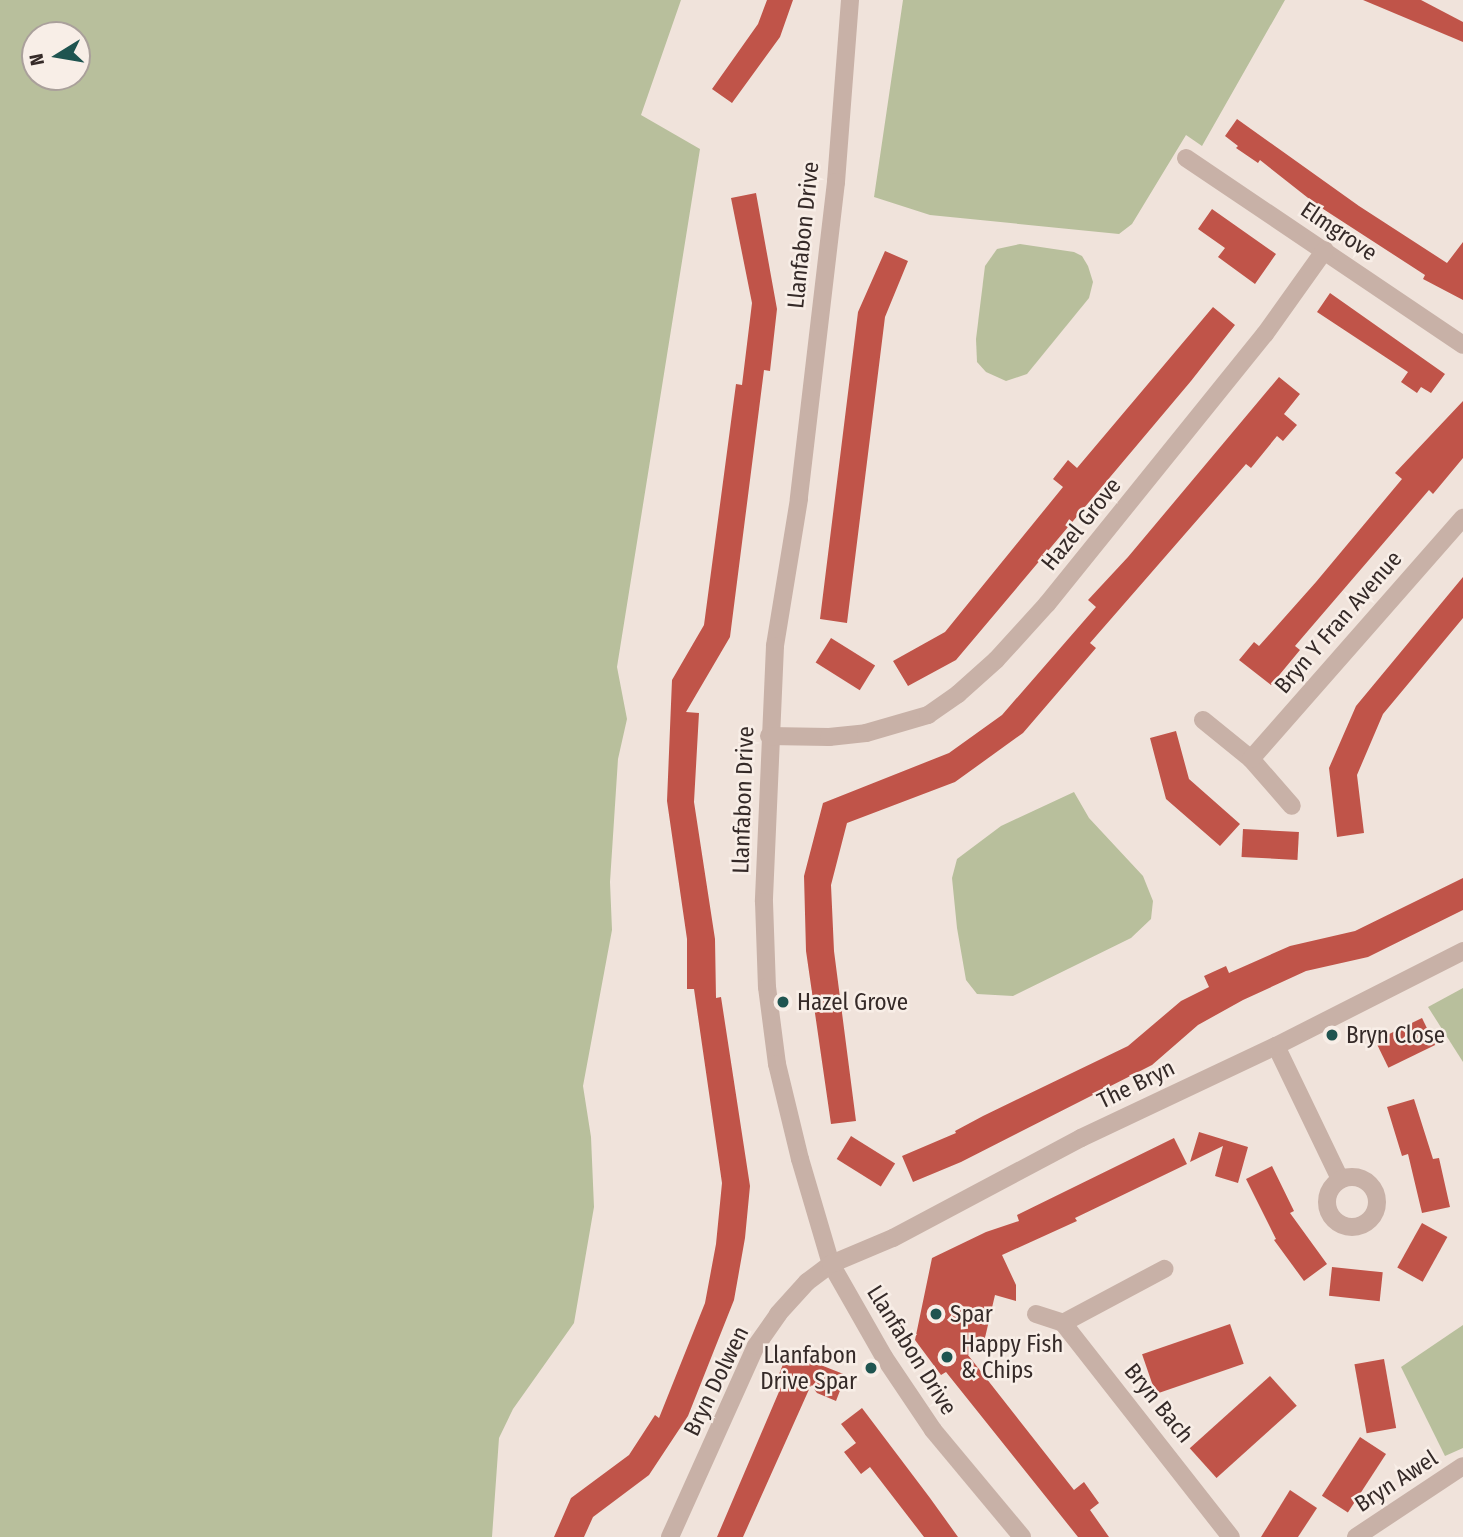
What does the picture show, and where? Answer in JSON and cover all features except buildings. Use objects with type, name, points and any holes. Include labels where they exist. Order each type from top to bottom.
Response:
[{"type":"street","name":"Llanfabon Drive","points":[[850,0],[836,182],[799,499],[775,646],[769,736],[764,902],[767,987],[777,1064],[800,1159],[831,1264],[884,1357],[933,1430],[1022,1537]]},
{"type":"street","name":"Elmgrove","points":[[1186,158],[1463,345]]},
{"type":"street","name":"Hazel Grove","points":[[769,736],[829,737],[894,726],[928,715],[968,686],[996,660],[1046,604],[1265,334],[1325,250]]},
{"type":"street","name":"Bryn Y Fran Avenue","points":[[1251,759],[1463,518]]},
{"type":"street","points":[[1203,720],[1251,759],[1292,806]]},
{"type":"street","name":"The Bryn","points":[[831,1264],[893,1238],[1081,1138],[1276,1046],[1463,951]]},
{"type":"street","points":[[1276,1046],[1340,1179]]},
{"type":"street","name":"Bryn Dolwen","points":[[670,1537],[757,1346],[778,1314],[800,1290],[831,1264]]},
{"type":"street","points":[[1036,1314],[1063,1323],[1164,1269]]},
{"type":"street","name":"Bryn Bach","points":[[1063,1323],[1231,1537]]},
{"type":"street","name":"Bryn Awel","points":[[1356,1537],[1463,1466]]},
{"type":"green space","points":[[0,0],[681,0],[641,115],[700,149],[617,667],[627,719],[618,759],[610,882],[612,930],[583,1086],[591,1137],[594,1207],[574,1323],[513,1409],[499,1438],[492,1537],[0,1537]]},
{"type":"green space","points":[[903,0],[1285,0],[1202,146],[1186,135],[1132,224],[1119,234],[930,215],[874,197]]},
{"type":"green space","points":[[1020,244],[1074,252],[1082,256],[1093,282],[1089,298],[1027,374],[1006,381],[986,372],[977,362],[976,339],[985,266],[997,249]]},
{"type":"green space","points":[[1074,792],[1089,818],[1143,876],[1153,901],[1151,919],[1131,938],[1013,996],[977,994],[966,980],[957,928],[952,878],[957,859],[1001,826]]},
{"type":"green space","points":[[1463,988],[1463,1062],[1428,1007]]},
{"type":"green space","points":[[1463,1325],[1463,1448],[1445,1456],[1401,1367]]},
{"type":"place","name":"Hazel Grove","points":[[783,1002]]},
{"type":"place","name":"Bryn Close","points":[[1332,1035]]},
{"type":"place","name":"Spar","points":[[936,1314]]},
{"type":"place","name":"Happy Fish & Chips","points":[[947,1357]]},
{"type":"place","name":"Llanfabon Drive Spar","points":[[871,1368]]}]
